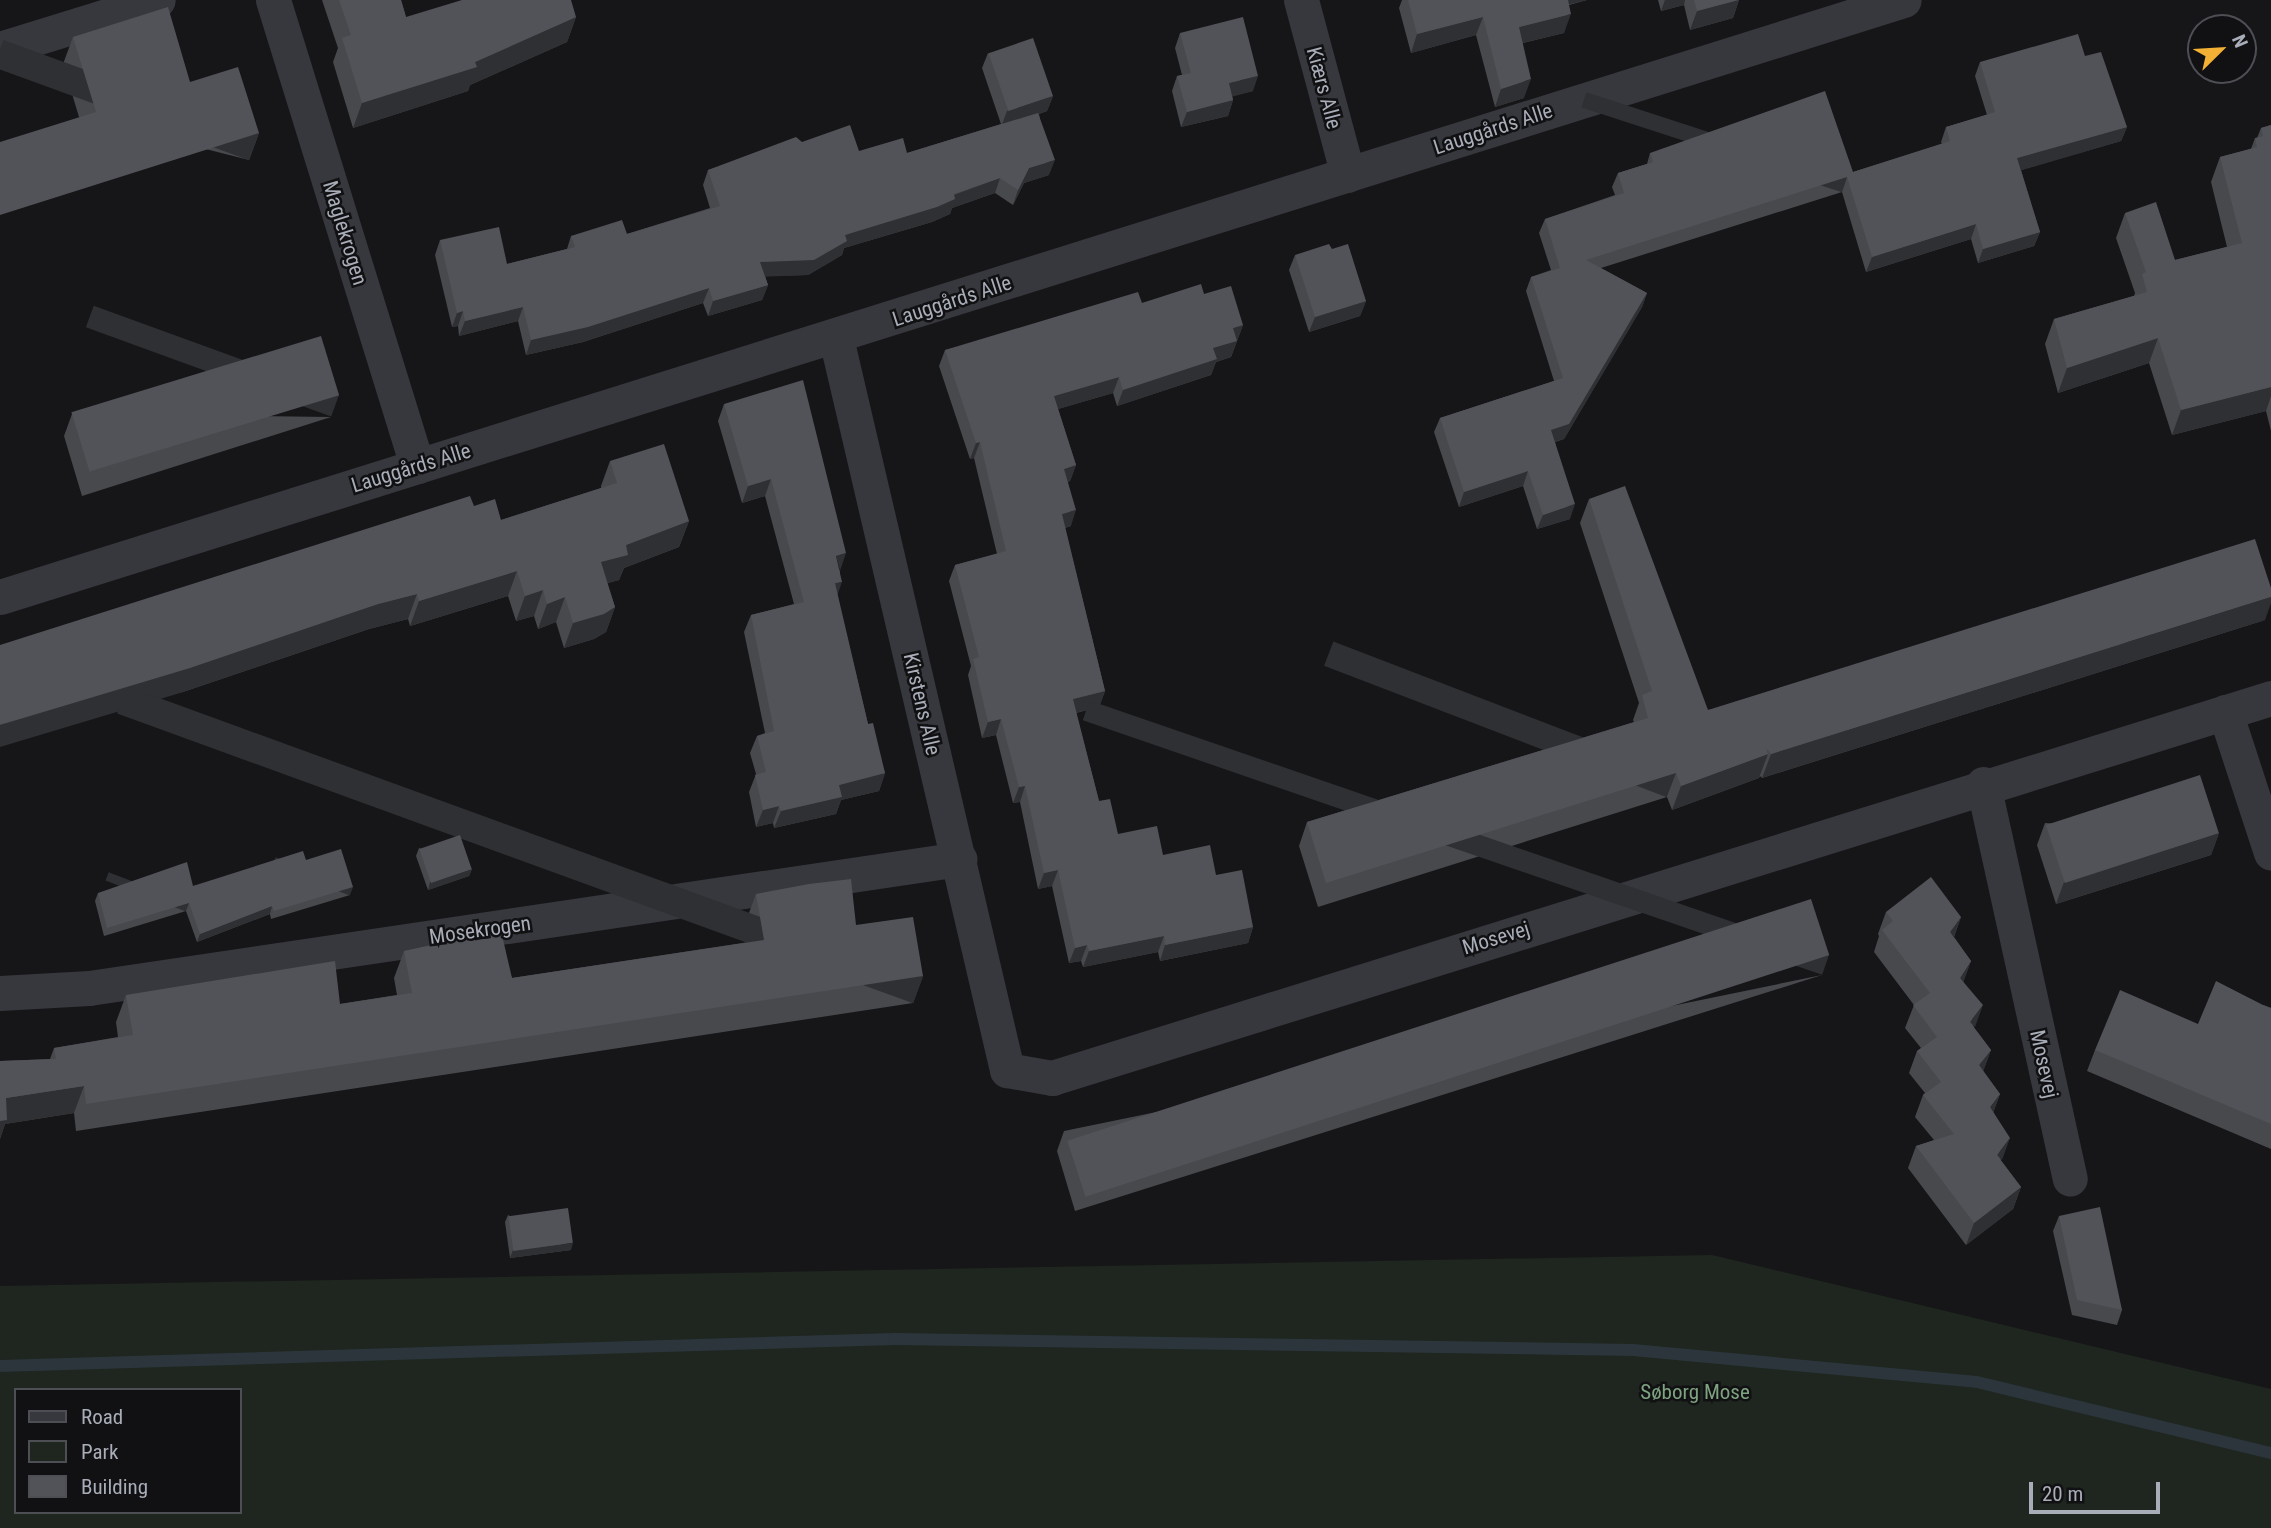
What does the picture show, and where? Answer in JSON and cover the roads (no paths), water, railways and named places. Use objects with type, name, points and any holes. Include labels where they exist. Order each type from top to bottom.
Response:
[{"type":"street","points":[[0,49],[158,0]]},
{"type":"street","name":"Maglekrogen","points":[[273,0],[417,466]]},
{"type":"street","name":"Kiærs Alle","points":[[1301,0],[1348,175]]},
{"type":"street","name":"Lauggårds Alle","points":[[0,597],[836,338],[1904,0]]},
{"type":"street","name":"Kirstens Alle","points":[[836,338],[1007,1070]]},
{"type":"street","name":"Mosevej","points":[[1007,1070],[1052,1078],[1983,785],[2271,698]]},
{"type":"street","points":[[2225,712],[2271,853]]},
{"type":"street","name":"Mosevej","points":[[1983,785],[2070,1178]]},
{"type":"street","name":"Mosekrogen","points":[[0,993],[89,988],[959,859]]},
{"type":"waterway","points":[[0,1366],[895,1339],[1633,1350],[1977,1382],[2271,1453]]},
{"type":"park label","name":"Søborg Mose","points":[[1695,1392]]}]
